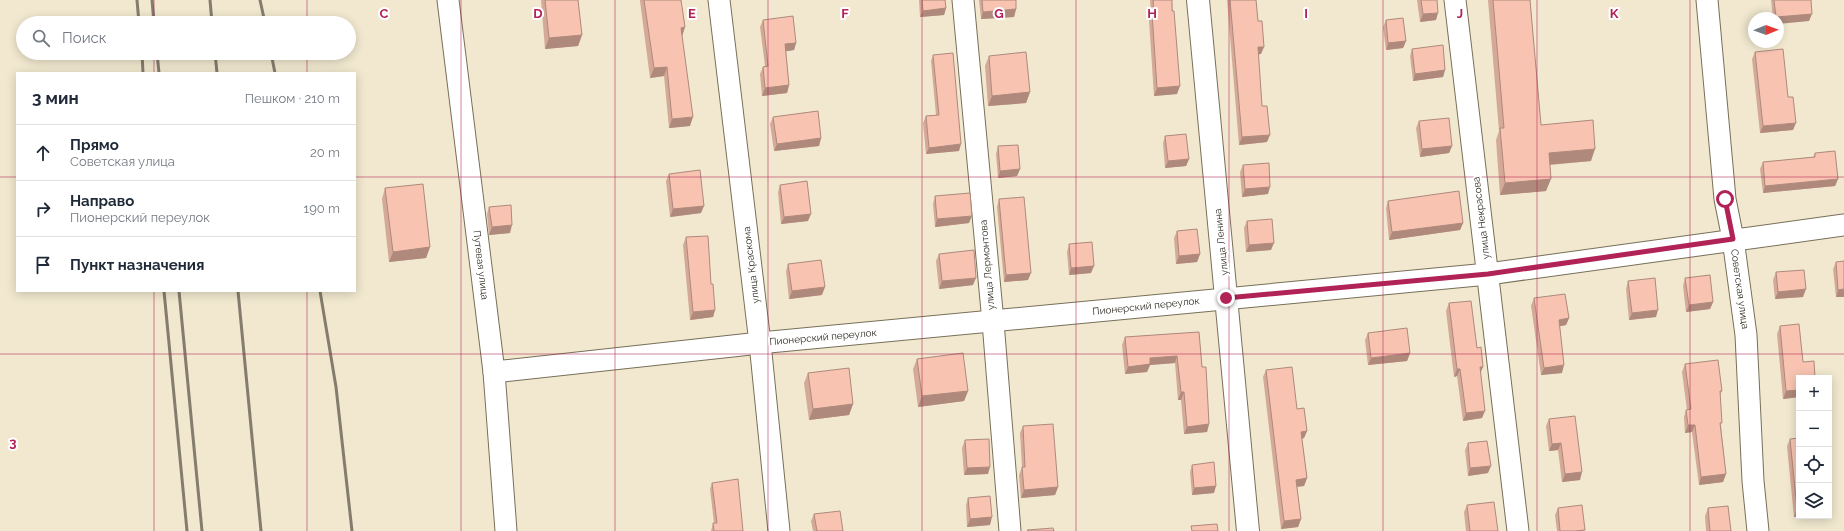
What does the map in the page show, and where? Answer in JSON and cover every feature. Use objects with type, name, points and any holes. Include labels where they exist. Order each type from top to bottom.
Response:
[{"type":"main road","name":"улица Ленина","points":[[1198,0],[1248,531]]},
{"type":"street","name":"Путевая улица","points":[[448,0],[494,372],[506,531]]},
{"type":"street","name":"улица Краскома","points":[[719,0],[760,343],[780,531]]},
{"type":"street","name":"улица Лермонтова","points":[[963,0],[993,322],[1010,531]]},
{"type":"street","name":"улица Некрасова","points":[[1456,0],[1518,531]]},
{"type":"street","name":"Советская улица","points":[[1707,0],[1725,199],[1733,239],[1746,335],[1753,481],[1758,531]]},
{"type":"street","name":"Пионерский переулок","points":[[494,372],[760,343],[1488,274],[1733,239],[1844,225]]},
{"type":"building","points":[[545,0],[578,0],[582,35],[549,38]]},
{"type":"building","points":[[644,0],[681,0],[685,27],[681,28],[693,117],[672,119],[667,67],[654,68]]},
{"type":"building","points":[[922,0],[945,0],[946,8],[923,11]]},
{"type":"building","points":[[982,0],[1016,0],[1016,9],[983,12]]},
{"type":"building","points":[[1153,0],[1172,0],[1180,86],[1157,88],[1152,13],[1154,13]]},
{"type":"building","points":[[1230,0],[1256,0],[1258,21],[1262,21],[1264,47],[1258,47],[1262,106],[1267,106],[1270,135],[1242,137]]},
{"type":"building","points":[[1421,0],[1437,0],[1438,13],[1423,14]]},
{"type":"building","points":[[1493,0],[1530,0],[1541,125],[1593,120],[1595,149],[1549,153],[1551,179],[1505,183],[1500,128],[1504,128]]},
{"type":"building","points":[[1774,0],[1811,0],[1812,14],[1784,16],[1784,12],[1775,12]]},
{"type":"building","points":[[793,16],[796,43],[785,44],[789,85],[765,88],[763,67],[768,66],[763,20]]},
{"type":"building","points":[[1403,18],[1406,41],[1388,43],[1386,20]]},
{"type":"building","points":[[1443,45],[1445,70],[1415,74],[1412,49]]},
{"type":"building","points":[[1783,49],[1788,97],[1793,97],[1796,123],[1763,126],[1755,52]]},
{"type":"building","points":[[1026,52],[1030,92],[992,96],[989,56]]},
{"type":"building","points":[[953,53],[961,144],[929,148],[926,116],[939,115],[933,55]]},
{"type":"building","points":[[818,111],[821,138],[777,144],[773,117]]},
{"type":"building","points":[[1449,118],[1452,146],[1422,149],[1419,121]]},
{"type":"building","points":[[1186,134],[1189,159],[1168,161],[1165,136]]},
{"type":"building","points":[[1018,145],[1020,169],[1000,171],[998,146]]},
{"type":"building","points":[[1835,151],[1838,179],[1765,186],[1763,162],[1815,157],[1815,153]]},
{"type":"building","points":[[1269,163],[1270,187],[1245,189],[1243,165]]},
{"type":"building","points":[[700,170],[704,206],[673,209],[669,174]]},
{"type":"building","points":[[807,181],[811,214],[784,217],[780,185]]},
{"type":"building","points":[[423,184],[430,247],[393,252],[385,188]]},
{"type":"building","points":[[1459,191],[1463,223],[1392,232],[1388,201]]},
{"type":"building","points":[[970,193],[972,216],[937,219],[935,196]]},
{"type":"building","points":[[1024,197],[1031,273],[1006,275],[999,199]]},
{"type":"building","points":[[511,205],[512,225],[492,227],[489,207]]},
{"type":"building","points":[[1272,219],[1274,243],[1249,245],[1247,221]]},
{"type":"building","points":[[1197,229],[1200,254],[1179,256],[1177,231]]},
{"type":"building","points":[[708,236],[711,284],[713,284],[715,310],[693,312],[686,237]]},
{"type":"building","points":[[1092,242],[1094,266],[1071,268],[1069,244]]},
{"type":"building","points":[[974,250],[976,278],[942,281],[939,254]]},
{"type":"building","points":[[821,260],[825,287],[792,291],[788,264]]},
{"type":"building","points":[[1844,261],[1844,289],[1838,290],[1836,262]]},
{"type":"building","points":[[1804,270],[1806,289],[1778,292],[1776,272]]},
{"type":"building","points":[[1710,275],[1713,302],[1689,305],[1685,278]]},
{"type":"building","points":[[1655,278],[1658,310],[1632,313],[1628,281]]},
{"type":"building","points":[[1565,294],[1569,318],[1559,320],[1564,365],[1544,368],[1534,298]]},
{"type":"building","points":[[1471,301],[1477,348],[1481,347],[1483,367],[1480,367],[1485,411],[1466,413],[1460,369],[1457,369],[1449,303]]},
{"type":"building","points":[[1799,324],[1803,362],[1814,361],[1815,375],[1796,375],[1796,390],[1786,391],[1780,326]]},
{"type":"building","points":[[1407,328],[1410,353],[1371,358],[1368,333]]},
{"type":"building","points":[[1199,332],[1202,367],[1206,367],[1209,424],[1187,427],[1184,392],[1181,392],[1177,356],[1150,358],[1150,364],[1128,367],[1125,337]]},
{"type":"building","points":[[963,353],[968,391],[922,396],[917,359]]},
{"type":"building","points":[[1718,360],[1722,391],[1720,391],[1722,423],[1720,423],[1726,474],[1701,477],[1695,425],[1688,425],[1686,410],[1691,409],[1685,364]]},
{"type":"building","points":[[1292,367],[1297,409],[1304,408],[1307,431],[1301,432],[1307,478],[1296,480],[1301,519],[1284,521],[1266,370]]},
{"type":"building","points":[[849,368],[853,404],[813,409],[808,373]]},
{"type":"building","points":[[1575,416],[1582,472],[1565,474],[1561,443],[1552,444],[1549,419]]},
{"type":"building","points":[[1053,424],[1058,487],[1024,490],[1022,467],[1025,467],[1023,426]]},
{"type":"building","points":[[1796,438],[1796,499],[1790,439]]},
{"type":"building","points":[[989,439],[990,467],[967,468],[965,440]]},
{"type":"building","points":[[1487,441],[1491,466],[1470,468],[1468,443]]},
{"type":"building","points":[[1214,462],[1216,486],[1194,488],[1192,465]]},
{"type":"building","points":[[738,479],[743,531],[714,531],[713,523],[717,523],[712,483]]},
{"type":"building","points":[[990,496],[992,517],[970,519],[968,498]]},
{"type":"building","points":[[1494,502],[1498,531],[1470,531],[1467,505]]},
{"type":"building","points":[[1582,505],[1585,530],[1560,531],[1558,508]]},
{"type":"building","points":[[1728,506],[1731,531],[1710,531],[1708,508]]},
{"type":"building","points":[[840,511],[843,531],[817,531],[814,514]]},
{"type":"building","points":[[1217,524],[1218,531],[1192,531],[1191,526]]},
{"type":"building","points":[[1053,528],[1054,531],[1027,530]]},
{"type":"railway","points":[[137,0],[138,16]]},
{"type":"railway","points":[[152,0],[153,16]]},
{"type":"railway","points":[[210,0],[211,16]]},
{"type":"railway","points":[[260,0],[263,16]]},
{"type":"railway","points":[[142,60],[143,72]]},
{"type":"railway","points":[[158,60],[159,72]]},
{"type":"railway","points":[[216,60],[217,72]]},
{"type":"railway","points":[[272,60],[275,72]]},
{"type":"railway","points":[[164,292],[187,531]]},
{"type":"railway","points":[[179,292],[202,531]]},
{"type":"railway","points":[[238,292],[261,531]]},
{"type":"railway","points":[[320,292],[336,387],[352,531]]},
{"type":"route","points":[[1226,298],[1488,274],[1733,239],[1725,199]]}]
